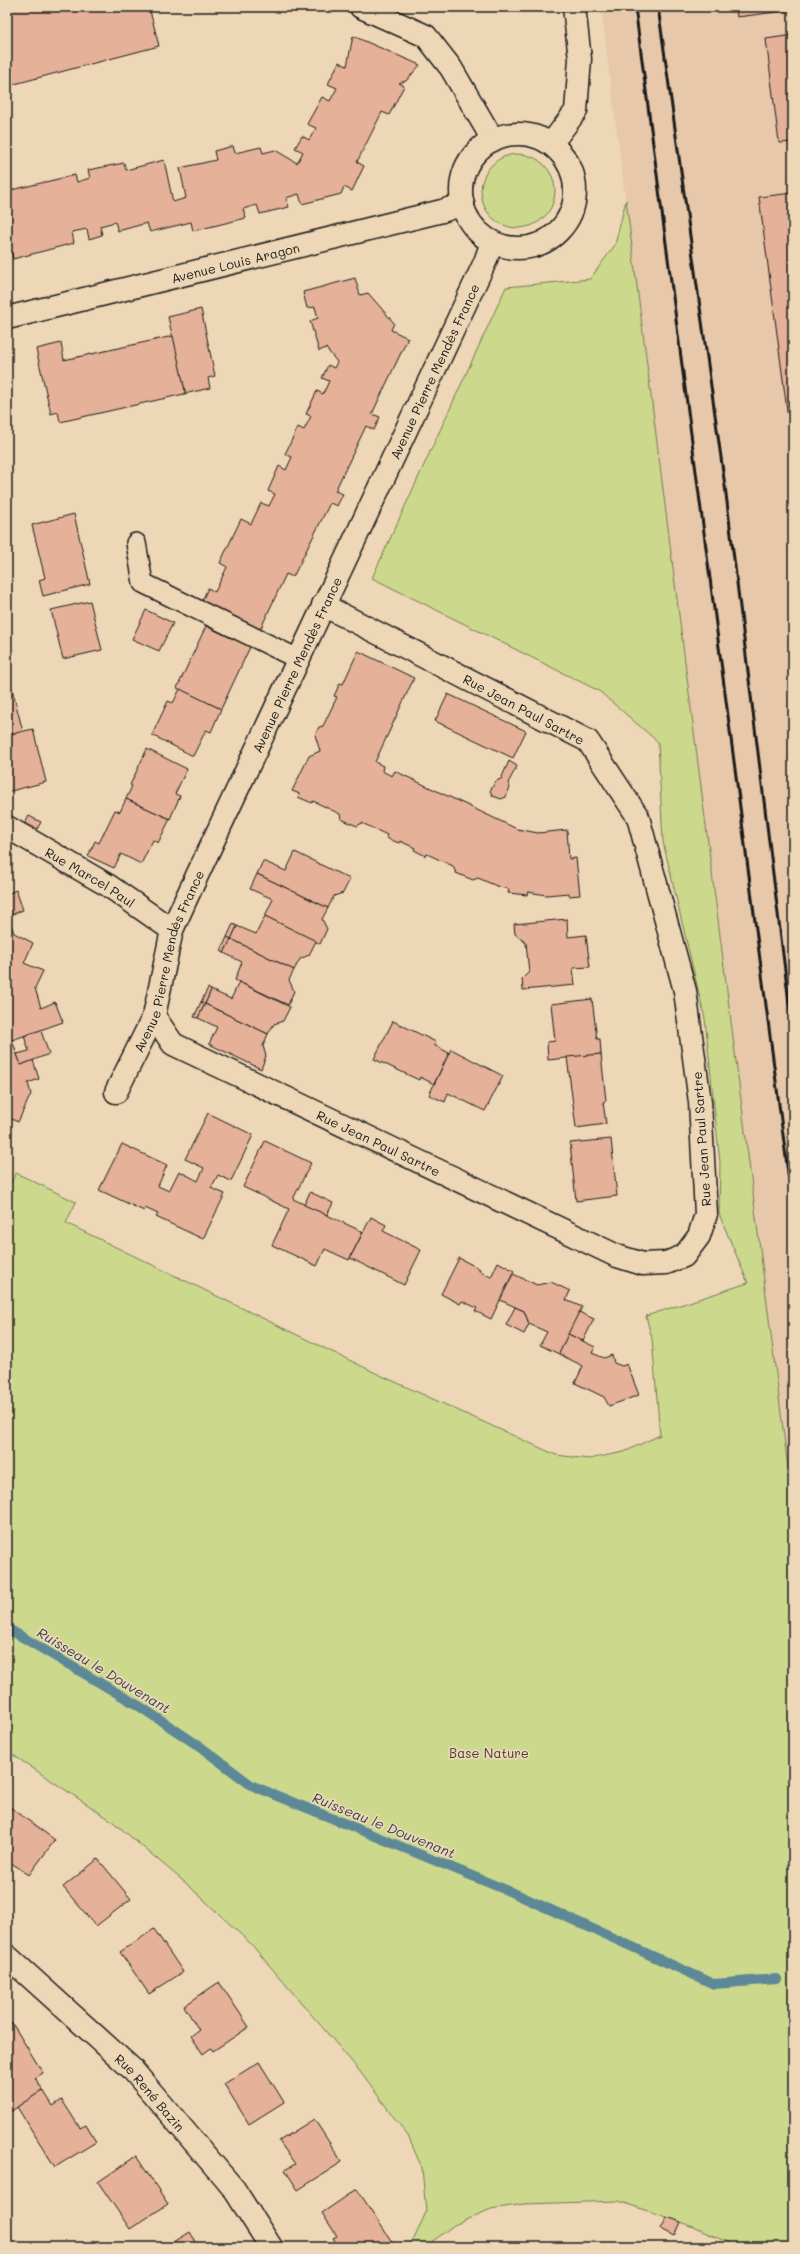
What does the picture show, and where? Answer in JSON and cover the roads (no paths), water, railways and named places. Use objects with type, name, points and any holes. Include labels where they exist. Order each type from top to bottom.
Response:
[{"type":"street","points":[[361,7],[426,36],[451,68],[493,140]]},
{"type":"street","points":[[551,144],[576,111],[580,59],[574,7]]},
{"type":"street","points":[[523,134],[538,137],[551,144],[564,157],[573,174],[576,193],[572,212],[562,229],[547,241],[529,248],[510,248],[492,242],[479,232],[469,220],[463,204],[461,190],[464,174],[470,160],[481,148],[493,140],[508,135],[523,134]]},
{"type":"street","name":"Avenue Louis Aragon","points":[[7,318],[442,211],[463,204]]},
{"type":"street","name":"Avenue Pierre Mendès France","points":[[116,1092],[154,1016],[172,930],[485,262],[492,242]]},
{"type":"street","name":"Rue Jean Paul Sartre","points":[[154,1016],[173,1044],[617,1256],[643,1264],[666,1263],[684,1256],[699,1236],[706,1214],[706,1198],[700,1102],[685,991],[638,817],[588,741],[323,605]]},
{"type":"street","name":"Rue Marcel Paul","points":[[7,827],[109,886],[172,930]]},
{"type":"street","name":"Rue René Bazin","points":[[7,1956],[132,2068],[234,2189],[271,2247]]},
{"type":"lane","points":[[136,543],[143,583],[298,659]]},
{"type":"waterway","name":"Ruisseau le Douvenant","points":[[7,1628],[139,1706],[202,1748],[251,1785],[516,1894],[714,1984],[777,1979]]},
{"type":"railway","points":[[635,7],[793,1211]]},
{"type":"railway","points":[[658,7],[725,486],[793,1035]]},
{"type":"park label","name":"Base Nature","points":[[489,1752]]}]
